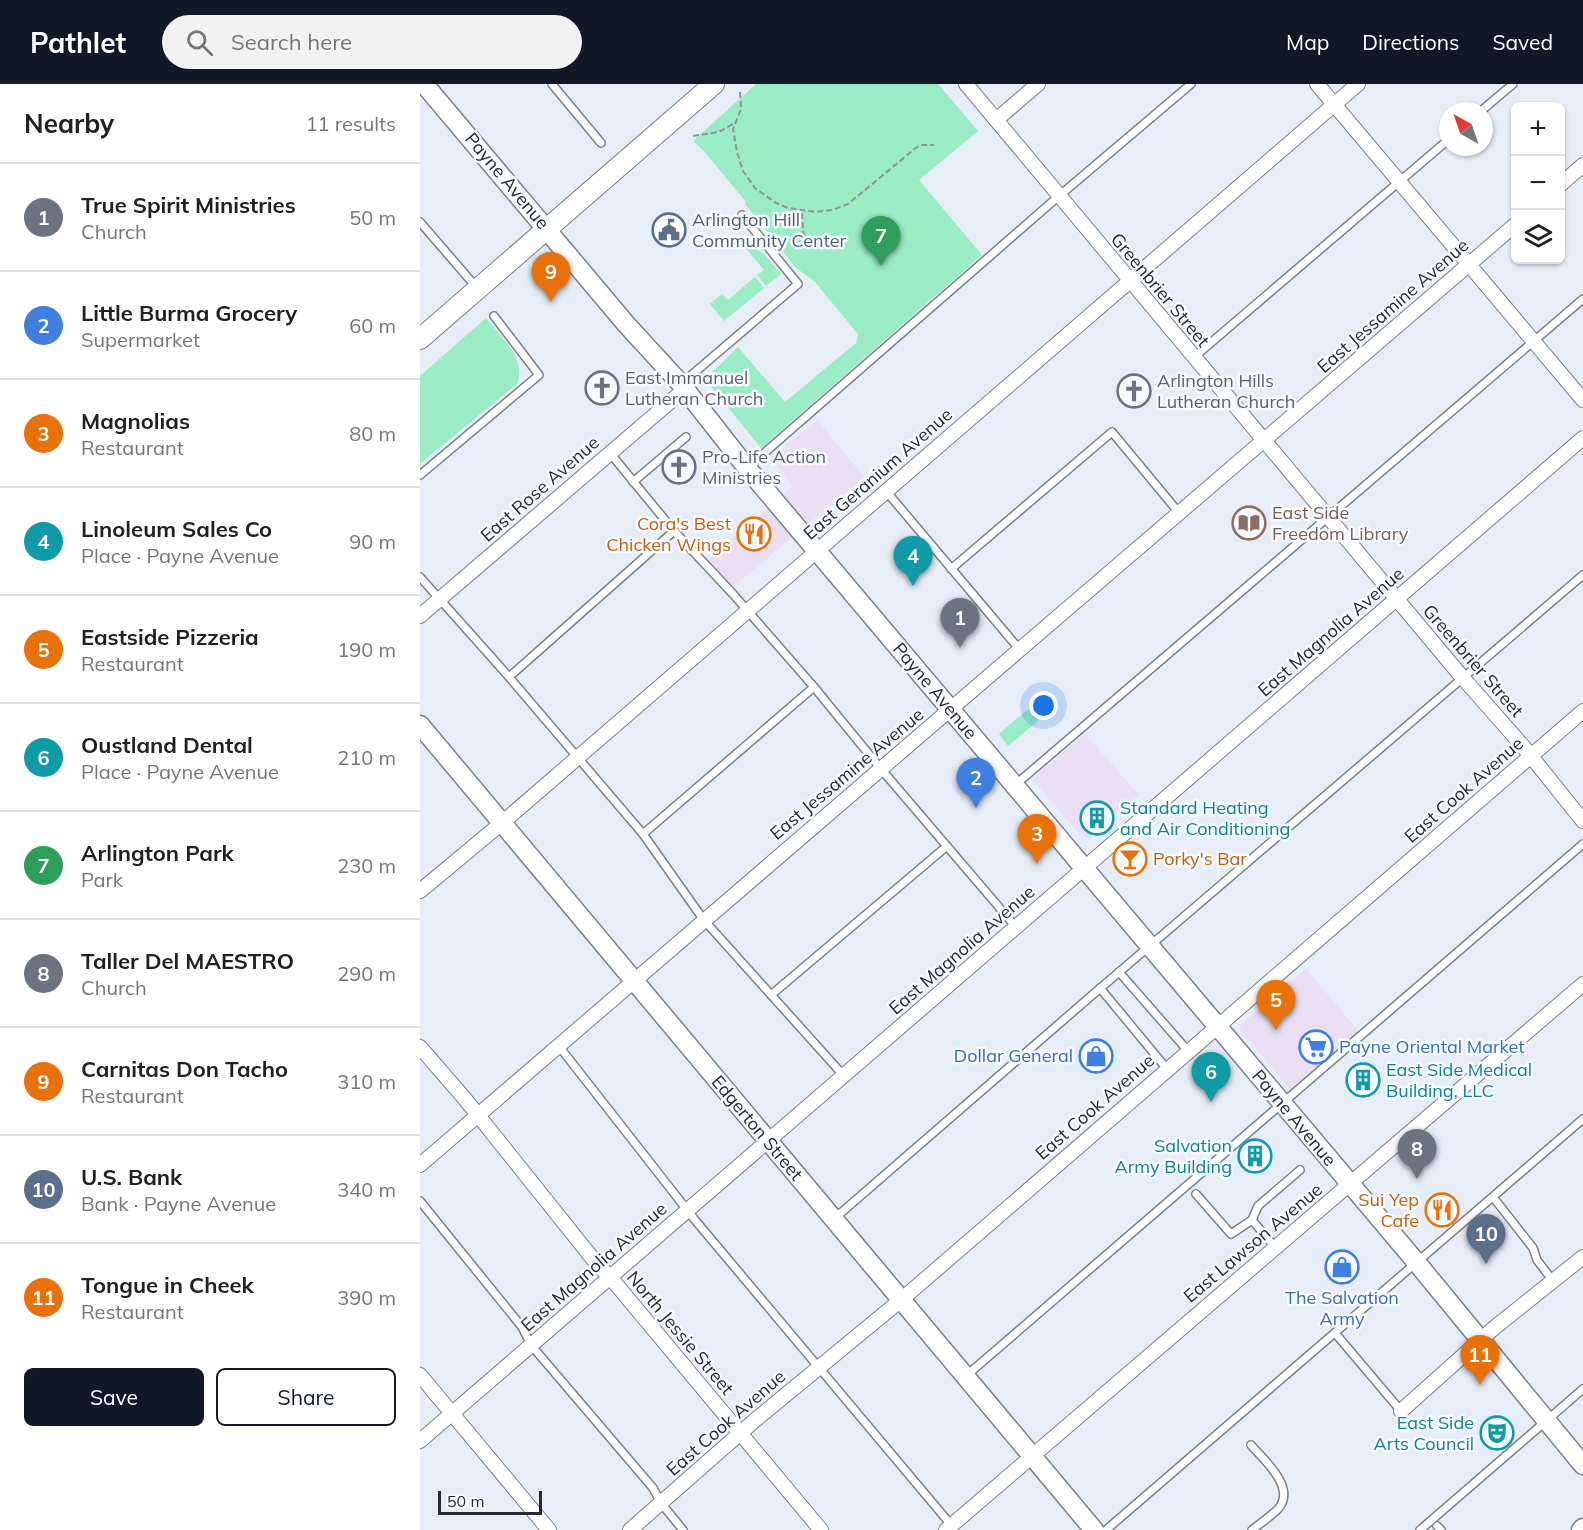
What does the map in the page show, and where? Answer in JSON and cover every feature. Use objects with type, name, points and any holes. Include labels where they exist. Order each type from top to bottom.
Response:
[{"type":"main road","points":[[420,339],[714,84]]},
{"type":"street","name":"Payne Avenue","points":[[424,84],[626,324],[683,386],[747,468],[1417,1263],[1583,1465]]},
{"type":"street","name":"Greenbrier Street","points":[[966,84],[1462,678],[1531,756],[1583,821]]},
{"type":"street","points":[[996,120],[1038,84]]},
{"type":"street","points":[[1317,84],[1583,399]]},
{"type":"street","name":"East Geranium Avenue","points":[[422,885],[503,822],[1358,84]]},
{"type":"street","points":[[1565,181],[1583,165]]},
{"type":"street","name":"East Jessamine Avenue","points":[[420,1165],[703,919],[951,710],[1511,227]]},
{"type":"street","name":"East Rose Avenue","points":[[420,616],[610,453],[683,386]]},
{"type":"street","name":"East Magnolia Avenue","points":[[420,1441],[1583,438]]},
{"type":"street","name":"East Cook Avenue","points":[[630,1530],[818,1367],[901,1300],[1583,711]]},
{"type":"street","name":"Edgerton Street","points":[[420,725],[1094,1530]]},
{"type":"street","name":"East Lawson Avenue","points":[[951,1528],[1583,984]]},
{"type":"street","name":"North Jessie Street","points":[[420,1047],[597,1264],[821,1530]]},
{"type":"street","points":[[1401,1411],[1480,1341],[1583,1257]]},
{"type":"street","points":[[420,1375],[549,1530]]},
{"type":"lane","points":[[747,468],[1191,84]]},
{"type":"lane","points":[[1492,102],[1513,84]]},
{"type":"lane","points":[[554,85],[601,143]]},
{"type":"lane","points":[[1193,358],[1439,148]]},
{"type":"lane","points":[[683,386],[798,284],[742,215]]},
{"type":"lane","points":[[420,222],[478,289]]},
{"type":"lane","points":[[1015,785],[1583,298]]},
{"type":"lane","points":[[420,475],[539,375],[494,316]]},
{"type":"lane","points":[[951,568],[1112,432],[1180,514]]},
{"type":"lane","points":[[633,482],[686,437]]},
{"type":"lane","points":[[610,453],[674,531],[814,687],[881,769],[1017,927]]},
{"type":"lane","points":[[886,491],[1020,650]]},
{"type":"lane","points":[[509,677],[674,531]]},
{"type":"lane","points":[[834,1220],[1100,988],[1583,575]]},
{"type":"lane","points":[[420,577],[643,834],[703,919],[844,1076]]},
{"type":"lane","points":[[643,834],[814,687]]},
{"type":"lane","points":[[965,1377],[1583,844]]},
{"type":"lane","points":[[771,995],[947,846]]},
{"type":"lane","points":[[1119,972],[1188,1051]]},
{"type":"lane","points":[[1100,988],[1167,1068]]},
{"type":"lane","points":[[558,1045],[687,1210],[951,1528]]},
{"type":"lane","points":[[1106,1530],[1583,1119]]},
{"type":"lane","points":[[1196,1194],[1231,1234],[1252,1220],[1258,1206],[1300,1170]]},
{"type":"lane","points":[[1493,1197],[1533,1248],[1537,1260],[1553,1281]]},
{"type":"lane","points":[[420,1201],[522,1327],[531,1345],[652,1488],[683,1530]]},
{"type":"lane","points":[[1252,1220],[1275,1247]]},
{"type":"lane","points":[[1335,1333],[1401,1411]]},
{"type":"lane","points":[[1420,1530],[1583,1389]]},
{"type":"lane","points":[[1251,1445],[1274,1472],[1283,1488],[1284,1497],[1280,1507],[1252,1530]]},
{"type":"path","points":[[740,92],[741,109],[734,124],[736,152],[745,175],[752,186],[776,203],[802,212],[824,212],[848,204],[918,146],[934,145]]},
{"type":"path","points":[[693,135],[719,132],[734,124]]},
{"type":"path","points":[[802,212],[803,232],[813,249]]},
{"type":"shaded area","points":[[817,420],[864,477],[733,587],[709,559],[793,486],[770,459]]},
{"type":"shaded area","points":[[1085,734],[1139,795],[1090,838],[1082,837],[1032,779]]},
{"type":"shaded area","points":[[1306,969],[1360,1033],[1291,1091],[1238,1027]]},
{"type":"green space","points":[[756,84],[938,84],[978,131],[919,180],[982,255],[761,448],[705,379],[738,347],[785,402],[856,343],[858,334],[815,282],[795,267],[745,204],[746,202],[693,141]]},
{"type":"green space","points":[[747,243],[763,253],[781,274],[766,286],[757,275],[764,270],[742,244]]},
{"type":"green space","points":[[755,277],[764,288],[724,321],[710,304],[722,294],[728,300]]},
{"type":"green space","points":[[486,318],[516,357],[519,375],[517,384],[420,464],[420,376]]},
{"type":"green space","points":[[1047,693],[1058,704],[1008,746],[999,734]]},
{"type":"place","name":"Arlington Hill Community Center","points":[[669,230]]},
{"type":"place","name":"Arlington Park","points":[[881,266]]},
{"type":"place","name":"Carnitas Don Tacho","points":[[551,302]]},
{"type":"place","name":"East Immanuel Lutheran Church","points":[[602,388]]},
{"type":"place","name":"Arlington Hills Lutheran Church","points":[[1134,391]]},
{"type":"place","name":"Pro-Life Action Ministries","points":[[679,467]]},
{"type":"place","name":"East Side Freedom Library","points":[[1249,523]]},
{"type":"place","name":"Cora's Best Chicken Wings","points":[[754,534]]},
{"type":"place","name":"Linoleum Sales Co","points":[[913,586]]},
{"type":"place","name":"True Spirit Ministries","points":[[960,648]]},
{"type":"place","name":"Little Burma Grocery","points":[[976,808]]},
{"type":"place","name":"Standard Heating and Air Conditioning","points":[[1097,818]]},
{"type":"place","name":"Porky's Bar","points":[[1130,859]]},
{"type":"place","name":"Magnolias","points":[[1037,864]]},
{"type":"place","name":"Eastside Pizzeria","points":[[1276,1030]]},
{"type":"place","name":"Payne Oriental Market","points":[[1316,1047]]},
{"type":"place","name":"Dollar General","points":[[1096,1056]]},
{"type":"place","name":"East Side Medical Building, LLC","points":[[1363,1080]]},
{"type":"place","name":"Oustland Dental","points":[[1211,1102]]},
{"type":"place","name":"Salvation Army Building","points":[[1255,1156]]},
{"type":"place","name":"Taller Del MAESTRO","points":[[1417,1179]]},
{"type":"place","name":"Sui Yep Cafe","points":[[1442,1210]]},
{"type":"place","name":"U.S. Bank","points":[[1486,1264]]},
{"type":"place","name":"The Salvation Army","points":[[1342,1267]]},
{"type":"place","name":"Tongue in Cheek","points":[[1480,1385]]},
{"type":"place","name":"East Side Arts Council","points":[[1497,1433]]}]
